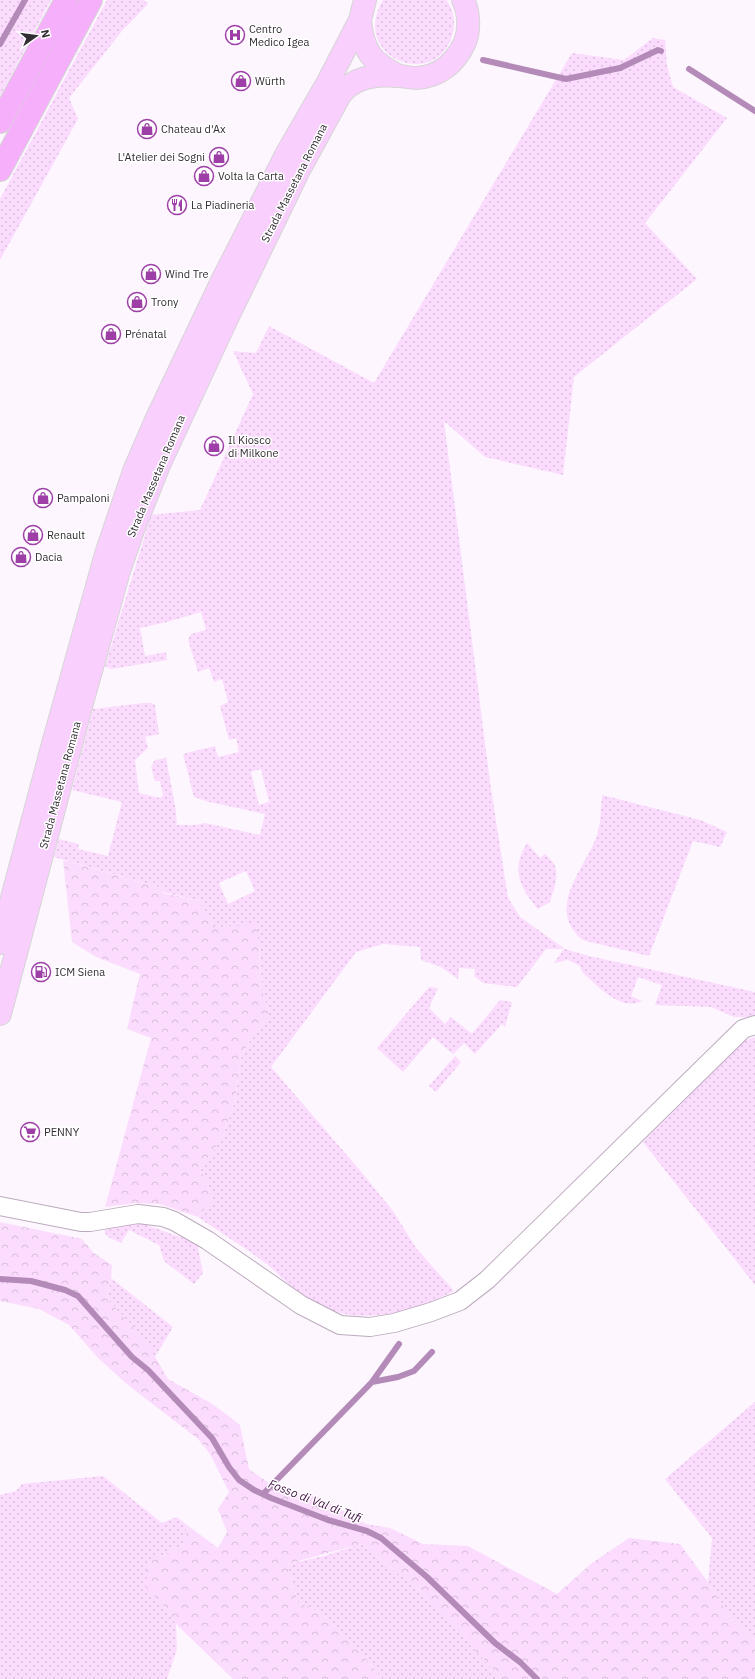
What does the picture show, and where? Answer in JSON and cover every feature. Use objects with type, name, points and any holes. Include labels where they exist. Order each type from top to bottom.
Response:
[{"type":"highway","points":[[0,122],[66,0]]},
{"type":"highway","points":[[0,170],[91,0]]},
{"type":"main road","name":"Strada Massetana Romana","points":[[0,1014],[70,744],[104,624],[127,547],[154,476],[280,208],[340,95],[350,85],[372,76],[399,76],[416,78],[433,75],[448,66],[460,53],[467,37],[468,20],[464,1]]},
{"type":"main road","name":"Strada Massetana Romana","points":[[362,10],[362,38],[369,55],[382,68],[399,76]]},
{"type":"main road","name":"Strada Massetana Romana","points":[[0,943],[54,740],[106,554],[134,471],[159,413],[236,253],[287,153],[324,88],[362,10]]},
{"type":"street","points":[[0,1206],[81,1222],[129,1214],[163,1218],[194,1232],[301,1304],[340,1325],[370,1327],[394,1323],[431,1312],[460,1301],[475,1291],[743,1028],[755,1025]]},
{"type":"green space","points":[[0,0],[51,0],[0,96]]},
{"type":"green space","points":[[107,0],[144,0],[148,4],[122,31],[69,98],[78,119],[0,260],[0,199]]},
{"type":"green space","points":[[383,0],[446,0],[452,11],[454,23],[453,32],[445,50],[432,61],[416,64],[400,61],[386,52],[377,39],[375,21]]},
{"type":"green space","points":[[653,38],[665,40],[667,66],[673,87],[727,118],[645,223],[697,279],[574,377],[563,475],[485,457],[444,421],[490,782],[508,898],[520,917],[565,949],[589,956],[755,992],[755,1017],[734,1017],[711,1007],[655,1005],[662,985],[638,977],[631,996],[642,1001],[625,1003],[609,996],[582,972],[580,966],[568,960],[554,963],[564,949],[546,949],[517,987],[483,983],[474,976],[475,969],[459,968],[458,979],[441,967],[421,960],[420,947],[383,944],[356,952],[271,1067],[358,1168],[393,1211],[416,1248],[454,1291],[419,1306],[401,1311],[382,1315],[364,1316],[345,1314],[327,1309],[309,1301],[293,1289],[268,1265],[198,1217],[212,1200],[208,1185],[200,1169],[222,1139],[235,1101],[242,1053],[269,1014],[262,989],[259,946],[213,927],[200,901],[163,892],[162,888],[54,857],[59,839],[79,844],[78,849],[108,856],[122,802],[72,790],[93,709],[144,703],[152,703],[155,705],[159,734],[145,737],[148,748],[135,760],[139,793],[160,798],[163,795],[160,781],[155,781],[151,767],[155,760],[166,758],[176,811],[177,825],[196,825],[205,823],[260,835],[265,814],[209,802],[194,797],[183,754],[215,746],[218,757],[239,752],[236,738],[229,740],[220,706],[228,702],[222,679],[214,682],[209,668],[198,672],[188,640],[191,634],[206,630],[201,612],[140,628],[145,656],[166,652],[167,660],[111,669],[105,666],[151,515],[200,510],[253,394],[233,351],[256,353],[269,326],[374,383],[572,53],[624,60]],"holes":[[[261,769],[269,802],[259,805],[251,772]],[[246,871],[255,891],[228,904],[219,883]]]},
{"type":"green space","points":[[602,795],[700,820],[727,832],[720,847],[693,841],[649,956],[584,940],[574,931],[568,919],[567,907],[569,895],[597,835],[601,815]]},
{"type":"green space","points":[[527,843],[540,858],[545,854],[556,868],[556,878],[550,902],[538,909],[526,893],[519,878],[519,861]]},
{"type":"green space","points":[[63,860],[162,888],[163,893],[200,901],[213,927],[257,925],[262,989],[269,1014],[242,1053],[235,1101],[222,1139],[200,1169],[208,1185],[212,1200],[198,1217],[160,1204],[135,1203],[105,1207],[151,1038],[127,1029],[140,974],[96,957],[72,942]]},
{"type":"green space","points":[[429,987],[438,988],[429,1008],[445,1024],[451,1017],[472,1034],[500,1000],[512,1002],[505,1027],[502,1024],[475,1054],[464,1043],[453,1054],[433,1037],[403,1072],[377,1048]]},
{"type":"green space","points":[[755,1037],[755,1285],[643,1142],[744,1041]]},
{"type":"green space","points":[[455,1056],[461,1062],[436,1092],[429,1086]]},
{"type":"green space","points":[[0,1222],[82,1239],[94,1253],[112,1265],[107,1299],[139,1333],[168,1379],[214,1405],[240,1425],[249,1469],[283,1493],[315,1495],[366,1524],[390,1528],[423,1544],[468,1546],[557,1594],[592,1563],[629,1538],[680,1544],[708,1582],[731,1619],[755,1640],[755,1679],[502,1679],[419,1590],[361,1544],[287,1564],[298,1602],[323,1614],[357,1648],[382,1679],[233,1679],[176,1624],[163,1605],[146,1587],[148,1563],[183,1545],[187,1525],[218,1548],[227,1532],[218,1509],[229,1492],[210,1454],[198,1439],[128,1385],[98,1358],[69,1325],[39,1309],[0,1301]]},
{"type":"green space","points":[[126,1223],[141,1223],[197,1243],[203,1273],[194,1284],[164,1261],[159,1245],[129,1230],[121,1243],[108,1237],[105,1233],[105,1227]]},
{"type":"green space","points":[[111,1278],[173,1327],[155,1357],[139,1333],[107,1299]]},
{"type":"green space","points":[[755,1402],[755,1640],[731,1619],[708,1582],[712,1538],[665,1479]]},
{"type":"green space","points":[[103,1476],[162,1523],[177,1517],[187,1525],[183,1545],[148,1563],[163,1605],[176,1624],[177,1649],[167,1679],[0,1679],[0,1495],[16,1491],[22,1484]]},
{"type":"green space","points":[[361,1544],[419,1590],[502,1679],[382,1679],[357,1648],[323,1614],[298,1602],[287,1564],[324,1556]]},
{"type":"waterway","points":[[0,44],[25,0]]},
{"type":"waterway","points":[[483,60],[566,79],[620,68],[658,50],[661,51]]},
{"type":"waterway","points":[[689,69],[755,111]]},
{"type":"waterway","name":"Fosso di Val di Tufi","points":[[0,1279],[31,1281],[65,1290],[78,1296],[132,1357],[148,1370],[212,1438],[229,1467],[239,1480],[254,1490],[271,1498],[328,1520],[367,1531],[381,1538],[427,1577],[495,1643],[520,1662],[537,1679]]},
{"type":"waterway","points":[[263,1494],[372,1382],[399,1344]]},
{"type":"waterway","points":[[372,1382],[398,1377],[414,1371],[432,1352]]},
{"type":"place","name":"Centro Medico Igea","points":[[235,35]]},
{"type":"place","name":"Würth","points":[[241,81]]},
{"type":"place","name":"Chateau d'Ax","points":[[147,129]]},
{"type":"place","name":"L'Atelier dei Sogni","points":[[219,157]]},
{"type":"place","name":"Volta la Carta","points":[[204,176]]},
{"type":"place","name":"La Piadineria","points":[[177,205]]},
{"type":"place","name":"Wind Tre","points":[[151,274]]},
{"type":"place","name":"Trony","points":[[137,302]]},
{"type":"place","name":"Prénatal","points":[[111,334]]},
{"type":"place","name":"Il Kiosco di Milkone","points":[[214,446]]},
{"type":"place","name":"Pampaloni","points":[[43,498]]},
{"type":"place","name":"Renault","points":[[33,535]]},
{"type":"place","name":"Dacia","points":[[21,557]]},
{"type":"place","name":"ICM Siena","points":[[41,972]]},
{"type":"place","name":"PENNY","points":[[30,1132]]}]
